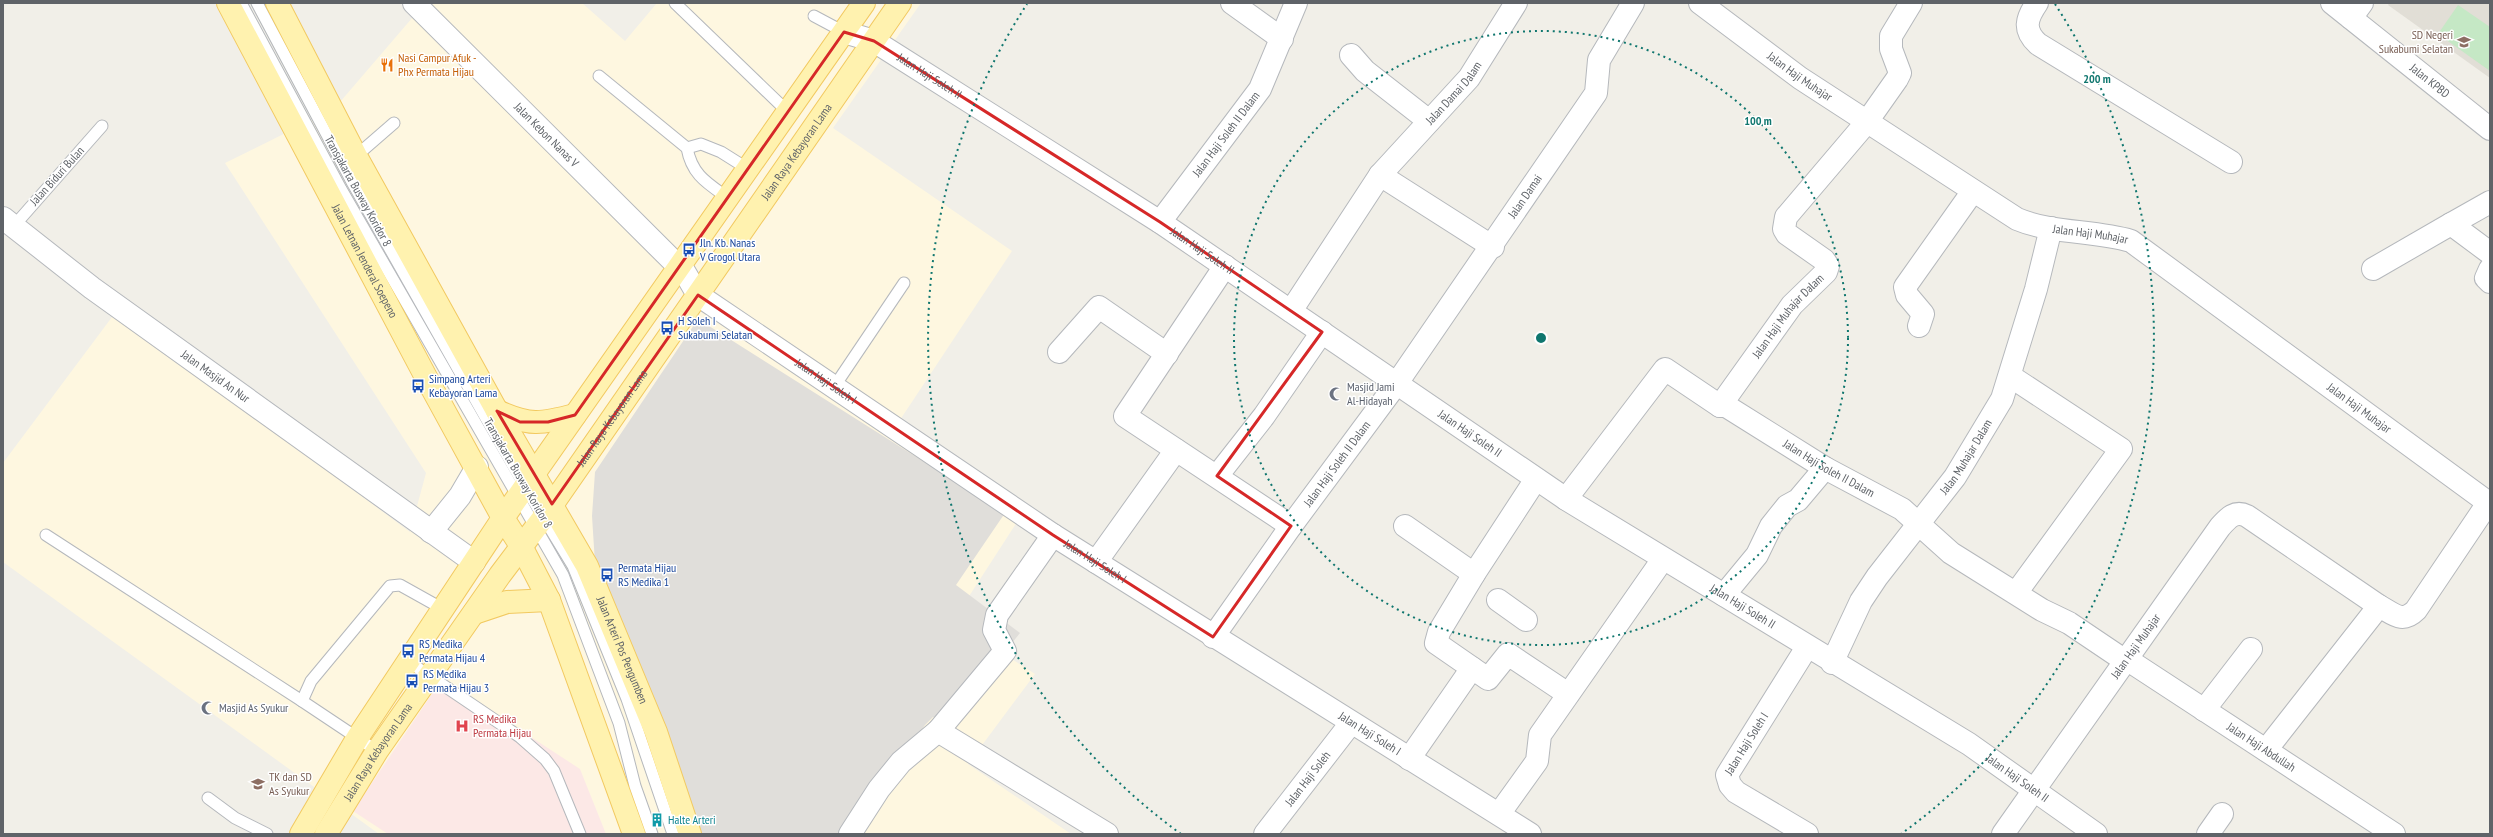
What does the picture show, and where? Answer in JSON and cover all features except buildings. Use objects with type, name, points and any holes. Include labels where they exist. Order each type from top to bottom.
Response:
[{"type":"main road","name":"Jalan Letnan Jenderal Soepeno","points":[[228,3],[428,381],[477,468],[503,518]]},
{"type":"main road","points":[[277,3],[356,156],[497,411],[525,487]]},
{"type":"main road","name":"Jalan Raya Kebayoran Lama","points":[[301,834],[358,737],[503,518],[864,3]]},
{"type":"main road","name":"Jalan Raya Kebayoran Lama","points":[[326,834],[377,751],[544,516],[900,3]]},
{"type":"main road","points":[[788,112],[813,130]]},
{"type":"main road","points":[[748,169],[773,187]]},
{"type":"main road","points":[[728,198],[753,215]]},
{"type":"main road","points":[[599,382],[625,400]]},
{"type":"main road","points":[[497,411],[520,422],[548,422],[575,415]]},
{"type":"main road","name":"Jalan Arteri Pos Pengumben","points":[[525,487],[544,516],[590,573],[656,732],[690,834]]},
{"type":"main road","points":[[503,518],[522,546],[549,600],[634,834]]},
{"type":"main road","points":[[474,613],[507,602],[549,600]]},
{"type":"street","name":"Jalan Kebon Nanas V","points":[[414,3],[666,254],[681,266]]},
{"type":"street","points":[[1232,3],[1282,39]]},
{"type":"street","name":"Jalan Haji Soleh II Dalam","points":[[1160,222],[1260,89],[1296,3]]},
{"type":"street","name":"Jalan Damai Dalam","points":[[1291,311],[1380,175],[1469,78],[1516,3]]},
{"type":"street","name":"Jalan Damai","points":[[1397,383],[1493,247],[1560,144],[1596,94],[1599,60],[1633,3]]},
{"type":"street","name":"Jalan Haji Muhajar","points":[[1700,3],[1800,78],[1866,123],[2017,219],[2031,225],[2110,235],[2131,242],[2232,314],[2489,504],[2410,617],[2402,618],[2379,606],[2247,516],[2238,513],[2228,518],[2220,527],[2128,660],[2035,789]]},
{"type":"street","points":[[1866,123],[1900,73],[1891,49],[1891,36],[1911,3]]},
{"type":"street","points":[[2037,3],[2028,17],[2027,24],[2028,32],[2038,44],[2231,162]]},
{"type":"street","name":"Jalan KPBD","points":[[2332,3],[2357,11],[2490,129]]},
{"type":"street","name":"Jalan Haji Soleh II","points":[[844,32],[874,41],[1160,222],[1566,499],[1662,559],[1724,595],[1832,663],[1969,744],[2035,789],[2096,834]]},
{"type":"street","points":[[1350,55],[1365,71],[1429,121]]},
{"type":"street","name":"Jalan Haji Muhajar Dalam","points":[[1720,406],[1792,305],[1826,272],[1828,266],[1824,260],[1788,234],[1784,229],[1784,223],[1795,207],[1866,123]]},
{"type":"street","points":[[1380,175],[1493,247]]},
{"type":"street","points":[[1919,326],[1923,314],[1907,295],[1905,287],[1973,191]]},
{"type":"street","points":[[2373,269],[2490,202]]},
{"type":"street","name":"Jalan Masjid An Nur","points":[[8,222],[92,288],[474,562]]},
{"type":"street","points":[[2451,224],[2490,253]]},
{"type":"street","name":"Jalan Muhajar Dalam","points":[[1832,663],[1858,606],[1877,577],[1955,478],[2002,399],[2036,289],[2051,228]]},
{"type":"street","name":"Jalan Haji Soleh I","points":[[681,266],[698,295],[1053,535],[1350,723],[1530,834]]},
{"type":"street","points":[[1226,266],[1125,416],[1291,526]]},
{"type":"street","points":[[2490,269],[2486,278],[2490,282]]},
{"type":"street","points":[[1059,352],[1100,307],[1167,354]]},
{"type":"street","points":[[1217,476],[1264,416],[1322,332]]},
{"type":"street","name":"Jalan Haji Soleh II Dalam","points":[[1566,499],[1666,369],[1720,406],[1726,406],[1825,468],[1902,509],[1918,526],[1951,553],[2042,610],[2069,623],[2118,656],[2128,660]]},
{"type":"street","points":[[2010,376],[2121,449],[2016,593]]},
{"type":"street","name":"Jalan Haji Soleh II Dalam","points":[[1213,637],[1291,526],[1397,383]]},
{"type":"street","points":[[1096,562],[1176,450]]},
{"type":"street","points":[[431,532],[460,496],[477,468]]},
{"type":"street","points":[[1724,595],[1757,555],[1771,526],[1787,506],[1798,500],[1825,468]]},
{"type":"street","points":[[1536,479],[1474,574],[1436,639],[1436,643],[1488,679],[1508,654],[1568,694]]},
{"type":"street","points":[[1405,526],[1474,574]]},
{"type":"street","points":[[850,834],[879,789],[901,762],[938,731],[1005,651],[994,630],[997,615],[1053,535]]},
{"type":"street","points":[[1499,814],[1537,761],[1540,735],[1662,559]]},
{"type":"street","points":[[1498,600],[1526,620]]},
{"type":"street","points":[[2266,750],[2379,606]]},
{"type":"street","name":"Jalan Haji Soleh I","points":[[1806,834],[1736,792],[1730,785],[1727,775],[1807,647]]},
{"type":"street","points":[[2204,710],[2251,649]]},
{"type":"street","name":"Jalan Haji Abdullah","points":[[2128,660],[2394,834]]},
{"type":"street","points":[[1409,759],[1472,668]]},
{"type":"street","name":"Jalan Haji Soleh","points":[[1265,834],[1350,723]]},
{"type":"street","points":[[938,731],[1107,834]]},
{"type":"street","points":[[2003,834],[2035,789]]},
{"type":"street","points":[[2208,834],[2222,814]]},
{"type":"lane","name":"Transjakarta Busway Koridor 8","points":[[241,3],[345,196],[544,516],[573,566],[627,699],[673,834]]},
{"type":"lane","name":"Transjakarta Busway Koridor 8","points":[[257,3],[352,182],[525,487]]},
{"type":"lane","points":[[675,3],[788,112]]},
{"type":"lane","points":[[814,16],[844,32]]},
{"type":"lane","points":[[599,76],[687,148],[690,162],[701,179],[728,198]]},
{"type":"lane","points":[[356,156],[394,123]]},
{"type":"lane","name":"Jalan Biduri Bulan","points":[[8,222],[102,126]]},
{"type":"lane","points":[[687,148],[701,144],[721,152],[748,169]]},
{"type":"lane","points":[[834,387],[904,283]]},
{"type":"lane","name":"Transjakarta Busway Koridor 8","points":[[544,516],[563,575],[619,722],[635,786],[652,834]]},
{"type":"lane","points":[[46,535],[358,737],[377,751]]},
{"type":"lane","points":[[302,701],[311,681],[390,586],[400,585],[443,609]]},
{"type":"lane","points":[[409,662],[520,737],[545,759],[554,771],[580,834]]},
{"type":"lane","points":[[208,798],[235,818],[267,834]]},
{"type":"highlighted area","points":[[844,32],[874,41],[1160,222],[1322,332],[1217,476],[1291,526],[1213,637],[1053,535],[698,295],[552,504],[497,411],[520,422],[548,422],[575,415]]},
{"type":"shaded area","points":[[425,3],[582,3],[625,41],[657,3],[921,3],[833,128],[1012,251],[892,432],[1019,519],[953,621],[1035,674],[968,764],[1071,834],[379,834],[3,562],[3,463],[115,313],[410,532],[426,473],[225,163],[334,109]]},
{"type":"shaded area","name":"SD Negeri Sukabumi Selatan","points":[[2389,3],[2490,3],[2490,78],[2388,5]]},
{"type":"shaded area","points":[[698,319],[1005,513],[956,585],[1020,633],[947,723],[933,717],[925,725],[865,805],[846,834],[690,834],[596,579],[592,516],[595,472]]},
{"type":"shaded area","name":"RS Medika Permata Hijau","points":[[442,679],[580,769],[606,834],[388,834],[353,811]]},
{"type":"green space","points":[[2458,5],[2490,27],[2490,71],[2438,34]]},
{"type":"place","name":"SD Negeri Sukabumi Selatan","points":[[2464,42]]},
{"type":"place","name":"Nasi Campur Afuk - Phx Permata Hijau","points":[[387,65]]},
{"type":"place","name":"Jln. Kb. Nanas V Grogol Utara","points":[[689,250]]},
{"type":"place","name":"H Soleh I Sukabumi Selatan","points":[[667,328]]},
{"type":"place","name":"Simpang Arteri Kebayoran Lama","points":[[418,386]]},
{"type":"place","name":"Masjid Jami Al-Hidayah","points":[[1336,394]]},
{"type":"place","name":"Permata Hijau RS Medika 1","points":[[607,575]]},
{"type":"place","name":"RS Medika Permata Hijau 4","points":[[408,651]]},
{"type":"place","name":"RS Medika Permata Hijau 3","points":[[412,681]]},
{"type":"place","name":"Masjid As Syukur","points":[[208,708]]},
{"type":"place","name":"RS Medika Permata Hijau","points":[[462,726]]},
{"type":"place","name":"TK dan SD As Syukur","points":[[258,784]]},
{"type":"place","name":"Halte Arteri","points":[[657,820]]}]
